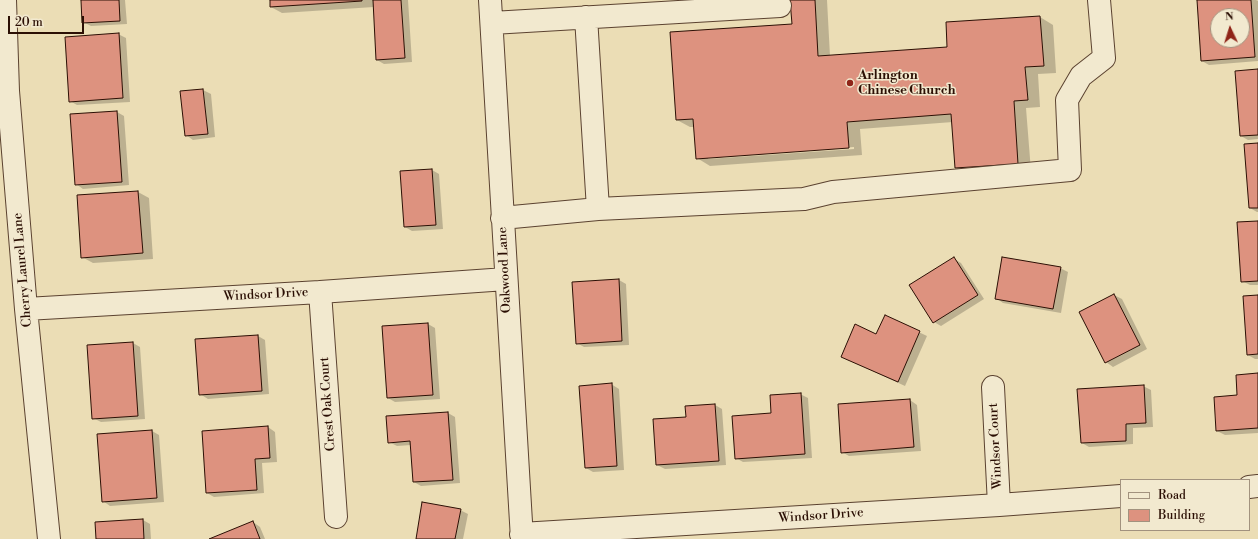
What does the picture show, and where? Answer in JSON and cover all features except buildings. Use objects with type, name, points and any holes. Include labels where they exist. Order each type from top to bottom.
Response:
[{"type":"street","name":"Cherry Laurel Lane","points":[[5,0],[4,92],[49,539]]},
{"type":"street","name":"Oakwood Lane","points":[[490,0],[521,537]]},
{"type":"street","points":[[502,218],[598,209],[804,198],[833,192],[1070,170],[1067,100],[1082,76],[1104,58],[1099,0]]},
{"type":"street","points":[[492,23],[750,4],[780,6]]},
{"type":"street","points":[[586,17],[598,209]]},
{"type":"street","name":"Windsor Drive","points":[[26,309],[320,292],[506,279]]},
{"type":"street","name":"Crest Oak Court","points":[[320,292],[336,517]]},
{"type":"street","name":"Windsor Court","points":[[993,387],[999,505]]},
{"type":"street","name":"Windsor Drive","points":[[521,537],[1120,496]]},
{"type":"place","name":"Arlington Chinese Church","points":[[850,83]]}]
